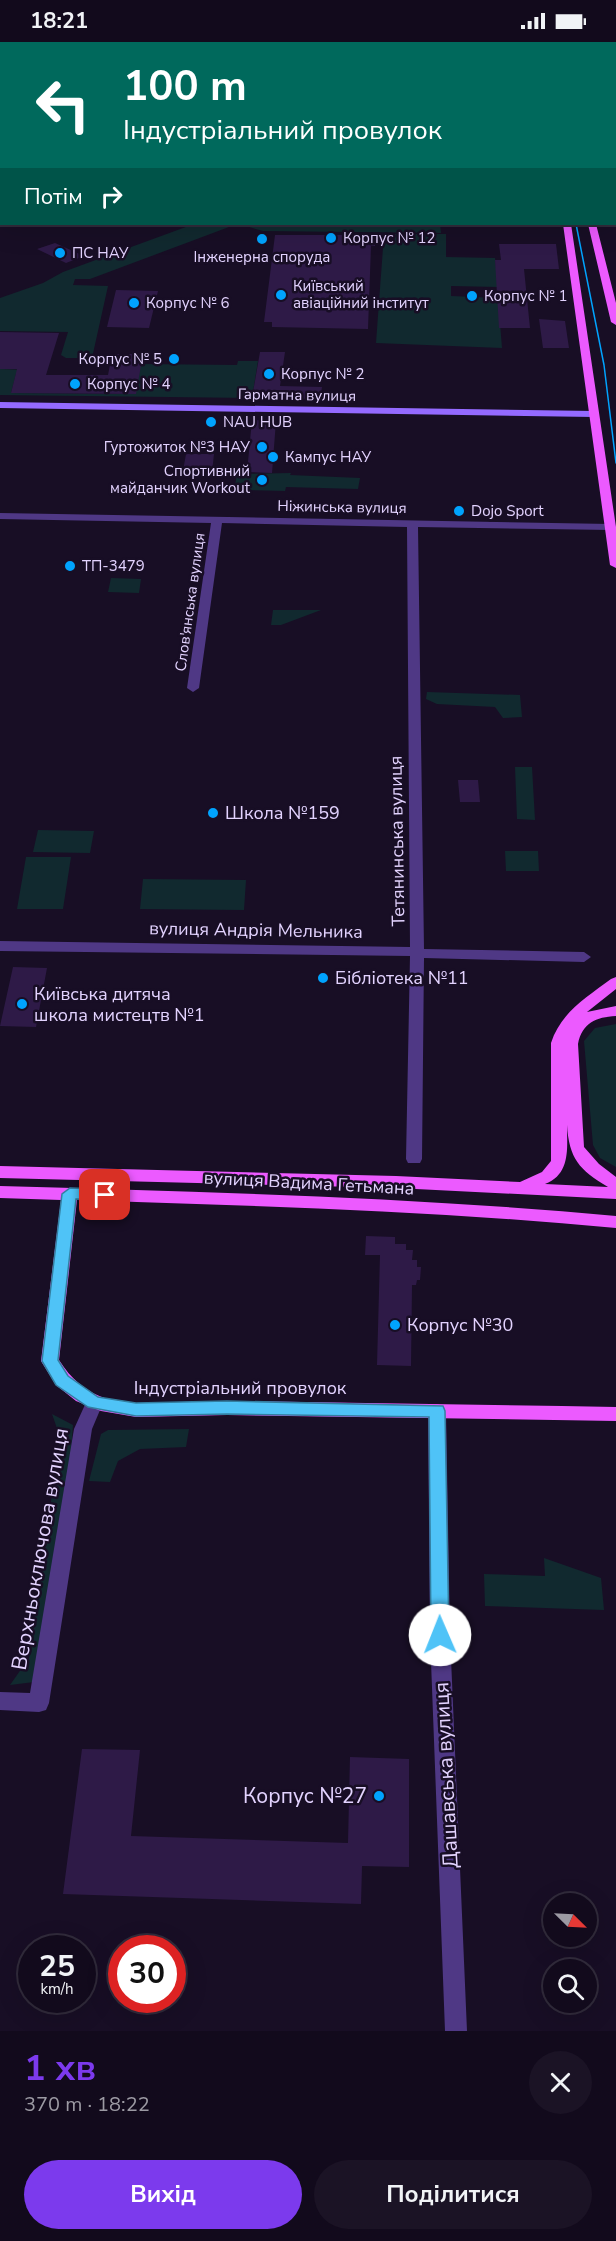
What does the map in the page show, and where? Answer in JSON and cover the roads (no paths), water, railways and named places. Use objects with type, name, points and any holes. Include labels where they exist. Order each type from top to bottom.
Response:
[{"type":"main road","points":[[567,225],[616,565]]},
{"type":"main road","points":[[592,225],[616,322]]},
{"type":"main road","name":"Гарматна вулиця","points":[[0,405],[594,414]]},
{"type":"main road","points":[[512,1186],[537,1182],[555,1169],[559,1160],[559,1043],[561,1032],[572,1018],[616,982]]},
{"type":"main road","points":[[616,1011],[590,1016],[578,1023],[571,1033],[570,1044],[576,1147],[580,1156],[616,1184]]},
{"type":"main road","name":"вулиця Вадима Гетьмана","points":[[0,1172],[512,1186],[616,1193]]},
{"type":"main road","name":"вулиця Вадима Гетьмана","points":[[0,1192],[508,1212],[616,1222]]},
{"type":"main road","name":"Індустріальний провулок","points":[[70,1194],[50,1361],[62,1380],[94,1403],[136,1410],[227,1408],[616,1414]]},
{"type":"street","name":"Ніжинська вулиця","points":[[0,516],[611,527]]},
{"type":"street","name":"Слов'янська вулиця","points":[[193,688],[217,520]]},
{"type":"street","name":"Тетянинська вулиця","points":[[412,524],[417,952],[414,1159]]},
{"type":"street","name":"вулиця Андрія Мельника","points":[[0,946],[417,952],[435,955],[584,957]]},
{"type":"street","name":"Верхньоключова вулиця","points":[[0,1701],[39,1703],[83,1429],[94,1403]]},
{"type":"street","name":"Дашавська вулиця","points":[[437,1411],[440,1635],[456,2031]]},
{"type":"tram line","points":[[576,225],[604,365],[616,463]]},
{"type":"place","name":"Корпус № 12","points":[[331,238]]},
{"type":"place","name":"Інженерна споруда","points":[[262,239]]},
{"type":"place","name":"ПС НАУ","points":[[60,253]]},
{"type":"place","name":"Київський авіаційний інститут","points":[[281,295]]},
{"type":"place","name":"Корпус № 1","points":[[472,296]]},
{"type":"place","name":"Корпус № 6","points":[[134,303]]},
{"type":"place","name":"Корпус № 5","points":[[174,359]]},
{"type":"place","name":"Корпус № 2","points":[[269,374]]},
{"type":"place","name":"Корпус № 4","points":[[75,384]]},
{"type":"place","name":"NAU HUB","points":[[211,422]]},
{"type":"place","name":"Гуртожиток №3 НАУ","points":[[262,447]]},
{"type":"place","name":"Кампус НАУ","points":[[273,457]]},
{"type":"place","name":"Спортивний майданчик Workout","points":[[262,480]]},
{"type":"place","name":"Dojo Sport","points":[[459,511]]},
{"type":"place","name":"ТП-3479","points":[[70,566]]},
{"type":"place","name":"Школа №159","points":[[213,813]]},
{"type":"place","name":"Бібліотека №11","points":[[323,978]]},
{"type":"place","name":"Київська дитяча школа мистецтв №1","points":[[22,1004]]},
{"type":"place","name":"Корпус №30","points":[[395,1325]]},
{"type":"place","name":"Корпус №27","points":[[379,1796]]}]
